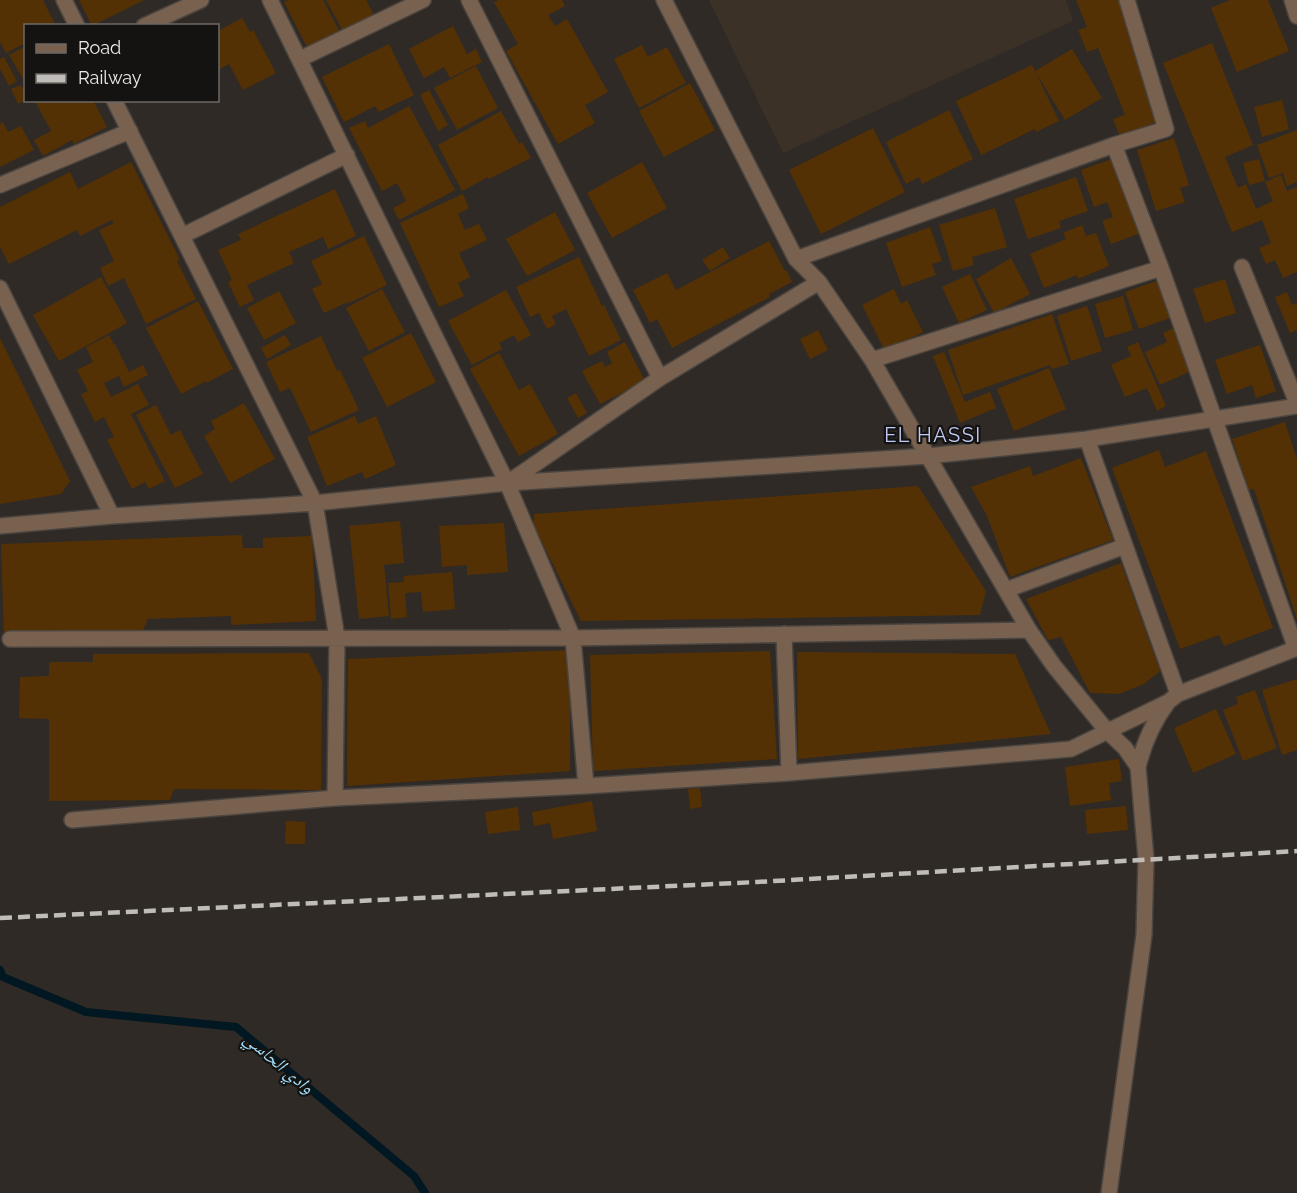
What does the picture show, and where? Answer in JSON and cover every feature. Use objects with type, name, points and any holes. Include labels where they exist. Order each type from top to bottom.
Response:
[{"type":"street","points":[[64,0],[76,24]]},
{"type":"street","points":[[148,24],[201,0]]},
{"type":"street","points":[[270,0],[507,483],[573,638],[586,786]]},
{"type":"street","points":[[300,59],[423,0]]},
{"type":"street","points":[[469,0],[660,378]]},
{"type":"street","points":[[664,0],[796,259],[819,282],[872,360],[1029,630],[1054,666],[1107,730],[1125,748],[1138,767]]},
{"type":"street","points":[[796,259],[1166,129],[1127,0]]},
{"type":"street","points":[[1292,0],[1297,16]]},
{"type":"street","points":[[115,102],[315,503],[337,638],[335,798]]},
{"type":"street","points":[[0,185],[130,132]]},
{"type":"street","points":[[72,820],[335,798],[586,786],[789,773],[1071,749],[1173,698],[1297,649],[1161,268],[1114,146]]},
{"type":"street","points":[[182,236],[347,155]]},
{"type":"street","points":[[0,526],[112,516],[315,503],[507,483],[928,456],[1087,439],[1215,420],[1297,404],[1242,267]]},
{"type":"street","points":[[872,360],[1161,268]]},
{"type":"street","points":[[507,483],[660,378],[819,282]]},
{"type":"street","points":[[0,288],[112,516]]},
{"type":"street","points":[[1087,439],[1125,546],[1173,698]]},
{"type":"street","points":[[1006,590],[1125,546]]},
{"type":"street","points":[[10,639],[573,638],[1029,630]]},
{"type":"street","points":[[784,634],[789,773]]},
{"type":"street","points":[[1109,1193],[1144,934],[1146,860],[1138,767],[1142,749],[1157,716],[1173,698]]},
{"type":"shaded area","points":[[709,0],[1066,0],[1073,21],[783,153]]},
{"type":"building","points":[[0,0],[43,0],[55,24],[24,24],[24,44],[6,53],[0,42]]},
{"type":"building","points":[[79,0],[144,0],[96,24],[91,24]]},
{"type":"building","points":[[323,0],[342,36],[310,53],[284,2]]},
{"type":"building","points":[[326,0],[366,0],[376,19],[345,35]]},
{"type":"building","points":[[499,0],[562,0],[565,6],[548,15],[555,26],[567,19],[608,92],[585,105],[595,123],[558,144],[506,51],[518,44],[494,2]]},
{"type":"building","points":[[1076,0],[1120,0],[1159,121],[1120,136],[1113,119],[1125,115],[1098,48],[1087,52],[1078,30],[1087,27]]},
{"type":"building","points":[[1230,0],[1268,0],[1289,51],[1237,72],[1211,8]]},
{"type":"building","points":[[242,18],[250,32],[253,30],[276,73],[243,90],[229,64],[219,69],[219,30]]},
{"type":"building","points":[[453,26],[467,54],[476,49],[482,62],[450,78],[444,67],[424,78],[409,49]]},
{"type":"building","points":[[1212,43],[1253,145],[1225,157],[1238,188],[1246,184],[1256,209],[1273,201],[1265,182],[1281,175],[1287,191],[1297,187],[1297,272],[1283,278],[1275,260],[1266,264],[1259,248],[1271,243],[1262,220],[1232,232],[1163,63]]},
{"type":"building","points":[[389,44],[414,95],[379,112],[375,106],[344,122],[322,77]]},
{"type":"building","points":[[642,45],[648,57],[667,47],[686,83],[639,108],[614,59]]},
{"type":"building","points":[[24,47],[24,81],[9,55]]},
{"type":"building","points":[[1072,49],[1102,98],[1065,120],[1036,73],[1059,121],[1036,132],[1035,129],[981,155],[956,101],[1032,65],[1035,71]]},
{"type":"building","points":[[4,57],[17,81],[9,86],[0,69],[0,59]]},
{"type":"building","points":[[476,66],[498,108],[457,130],[434,88]]},
{"type":"building","points":[[690,83],[715,130],[664,157],[639,111]]},
{"type":"building","points":[[21,85],[24,91],[24,101],[18,104],[11,89]]},
{"type":"building","points":[[429,90],[448,125],[438,131],[420,95]]},
{"type":"building","points":[[1282,100],[1289,129],[1262,137],[1254,107]]},
{"type":"building","points":[[94,102],[107,127],[74,144],[72,140],[43,156],[34,140],[51,131],[36,103]]},
{"type":"building","points":[[409,106],[455,190],[399,220],[393,208],[406,201],[397,183],[382,191],[349,128],[365,121],[368,128]]},
{"type":"building","points":[[949,110],[973,159],[922,184],[919,177],[906,184],[886,142]]},
{"type":"building","points":[[501,111],[519,144],[522,142],[531,158],[462,191],[438,145]]},
{"type":"building","points":[[3,122],[8,132],[21,126],[34,150],[0,167],[0,124]]},
{"type":"building","points":[[873,128],[905,192],[821,234],[789,170]]},
{"type":"building","points":[[1297,130],[1297,182],[1287,186],[1283,174],[1286,172],[1269,178],[1257,145]]},
{"type":"building","points":[[1174,138],[1189,185],[1180,188],[1185,202],[1156,211],[1137,150]]},
{"type":"building","points":[[1115,158],[1141,233],[1111,244],[1102,221],[1113,217],[1107,202],[1094,207],[1081,170]]},
{"type":"building","points":[[1259,159],[1265,181],[1249,185],[1243,163]]},
{"type":"building","points":[[131,162],[180,260],[177,261],[196,299],[146,324],[124,278],[108,286],[100,268],[114,261],[99,230],[114,223],[112,220],[80,236],[77,230],[9,264],[0,247],[0,207],[70,172],[78,189]]},
{"type":"building","points":[[642,162],[667,208],[612,238],[587,193]]},
{"type":"building","points":[[1076,177],[1088,211],[1059,221],[1061,228],[1028,239],[1014,199]]},
{"type":"building","points":[[335,189],[356,236],[328,249],[323,237],[289,252],[294,263],[247,285],[254,300],[240,307],[228,282],[232,280],[218,250],[241,240],[238,234]]},
{"type":"building","points":[[463,194],[469,208],[458,214],[465,230],[479,224],[487,240],[459,253],[470,277],[458,283],[464,296],[439,307],[400,223]]},
{"type":"building","points":[[995,208],[1007,247],[972,257],[974,265],[953,271],[939,225]]},
{"type":"building","points":[[555,212],[575,250],[527,276],[506,239]]},
{"type":"building","points":[[1082,225],[1086,236],[1096,233],[1109,266],[1078,279],[1077,275],[1044,288],[1030,254],[1066,239],[1063,233]]},
{"type":"building","points":[[930,227],[942,261],[932,264],[936,275],[902,287],[886,243]]},
{"type":"building","points":[[364,236],[387,285],[324,313],[312,289],[322,284],[311,261]]},
{"type":"building","points":[[769,241],[792,282],[769,294],[770,297],[672,348],[657,319],[650,323],[633,290],[667,273],[676,290]]},
{"type":"building","points":[[723,247],[730,258],[710,271],[702,260]]},
{"type":"building","points":[[579,257],[621,340],[589,356],[566,309],[552,316],[556,324],[547,329],[539,313],[530,317],[516,287]]},
{"type":"building","points":[[1011,258],[1030,294],[994,313],[976,279]]},
{"type":"building","points":[[970,274],[987,310],[959,323],[942,287]]},
{"type":"building","points":[[101,277],[127,323],[59,361],[33,315]]},
{"type":"building","points":[[1162,279],[1175,316],[1139,329],[1125,292]]},
{"type":"building","points":[[1225,279],[1236,313],[1205,323],[1193,289]]},
{"type":"building","points":[[382,289],[405,332],[369,351],[346,308]]},
{"type":"building","points":[[894,289],[901,304],[907,300],[923,332],[885,351],[862,305]]},
{"type":"building","points":[[506,290],[531,335],[518,342],[514,335],[499,343],[502,349],[472,365],[448,321]]},
{"type":"building","points":[[279,291],[296,323],[264,340],[247,308]]},
{"type":"building","points":[[1287,292],[1292,305],[1297,303],[1297,330],[1290,333],[1275,297]]},
{"type":"building","points":[[1123,296],[1133,330],[1105,338],[1095,304]]},
{"type":"building","points":[[198,301],[233,369],[181,394],[146,328]]},
{"type":"building","points":[[1087,306],[1102,351],[1071,361],[1057,316]]},
{"type":"building","points":[[1052,314],[1069,364],[1052,369],[1050,365],[963,395],[948,350]]},
{"type":"building","points":[[1174,328],[1193,370],[1160,385],[1145,352],[1167,342],[1163,333]]},
{"type":"building","points":[[818,330],[828,350],[810,359],[800,339]]},
{"type":"building","points":[[411,333],[436,382],[387,407],[362,358]]},
{"type":"building","points":[[109,335],[129,372],[143,365],[148,375],[124,387],[119,376],[104,383],[111,397],[138,384],[149,405],[131,414],[165,481],[149,489],[145,482],[132,489],[107,440],[114,437],[104,417],[95,422],[81,394],[88,391],[77,370],[93,362],[86,347]]},
{"type":"building","points":[[285,335],[291,345],[267,359],[261,348]]},
{"type":"building","points":[[321,336],[359,410],[311,432],[290,388],[280,392],[266,362]]},
{"type":"building","points":[[0,338],[70,481],[61,494],[0,504]]},
{"type":"building","points":[[625,342],[645,381],[600,404],[582,371],[602,361],[605,367],[612,363],[607,352]]},
{"type":"building","points":[[1138,342],[1166,406],[1157,411],[1147,388],[1125,397],[1111,365],[1131,356],[1127,347]]},
{"type":"building","points":[[1260,345],[1276,391],[1256,398],[1252,385],[1227,394],[1215,360]]},
{"type":"building","points":[[944,352],[965,402],[990,392],[996,408],[960,423],[933,356]]},
{"type":"building","points":[[499,353],[519,390],[530,384],[558,434],[519,456],[470,369]]},
{"type":"building","points":[[1049,368],[1066,409],[1014,431],[997,389]]},
{"type":"building","points":[[576,393],[587,413],[578,418],[567,398]]},
{"type":"building","points":[[244,403],[275,459],[230,483],[204,436],[215,429],[211,421]]},
{"type":"building","points":[[156,405],[171,435],[180,430],[203,474],[175,488],[136,415]]},
{"type":"building","points":[[355,416],[358,424],[376,416],[396,465],[365,479],[362,472],[327,486],[307,437]]},
{"type":"building","points":[[1285,422],[1297,459],[1297,619],[1254,489],[1249,490],[1232,439]]},
{"type":"building","points":[[1159,450],[1165,467],[1206,451],[1273,628],[1224,646],[1219,635],[1180,649],[1112,468]]},
{"type":"building","points":[[1081,458],[1113,540],[1010,577],[987,516],[971,487],[1030,466],[1033,476]]},
{"type":"building","points":[[918,486],[986,591],[980,615],[581,621],[534,526],[534,514]]},
{"type":"building","points":[[400,521],[404,563],[384,565],[389,616],[359,619],[349,526]]},
{"type":"building","points":[[504,523],[508,572],[467,575],[467,565],[442,567],[439,526]]},
{"type":"building","points":[[242,535],[243,548],[263,548],[263,538],[312,536],[316,621],[231,625],[231,616],[148,619],[142,632],[4,637],[1,544]]},
{"type":"building","points":[[1121,563],[1160,671],[1144,684],[1119,694],[1090,693],[1061,637],[1048,640],[1026,599]]},
{"type":"building","points":[[452,572],[455,609],[423,612],[421,592],[405,593],[407,617],[391,619],[388,583],[404,582],[404,576]]},
{"type":"building","points":[[570,650],[570,771],[347,786],[348,659]]},
{"type":"building","points":[[770,651],[777,759],[593,771],[590,655]]},
{"type":"building","points":[[797,652],[1015,654],[1051,734],[798,759]]},
{"type":"building","points":[[309,653],[322,679],[321,790],[174,789],[170,800],[49,801],[49,719],[19,718],[20,677],[49,676],[49,662],[93,662],[93,654]]},
{"type":"building","points":[[1297,679],[1297,750],[1282,755],[1262,690]]},
{"type":"building","points":[[1255,690],[1277,748],[1243,761],[1223,710],[1238,704],[1236,697]]},
{"type":"building","points":[[1216,709],[1236,754],[1193,773],[1174,728]]},
{"type":"building","points":[[1119,759],[1122,781],[1109,783],[1111,800],[1070,806],[1065,767]]},
{"type":"building","points":[[700,788],[702,807],[690,809],[688,789]]},
{"type":"building","points":[[592,801],[597,831],[553,839],[550,823],[534,826],[532,812]]},
{"type":"building","points":[[1126,806],[1128,830],[1087,834],[1085,810]]},
{"type":"building","points":[[518,807],[520,830],[488,834],[485,812]]},
{"type":"building","points":[[286,821],[305,822],[305,844],[285,844]]},
{"type":"waterway","name":"وادي الحاسي","points":[[0,970],[3,977],[86,1012],[236,1027],[414,1176],[425,1193]]},
{"type":"railway","points":[[0,918],[757,882],[1297,851]]},
{"type":"district","name":"EL HASSI","points":[[933,435]]}]
